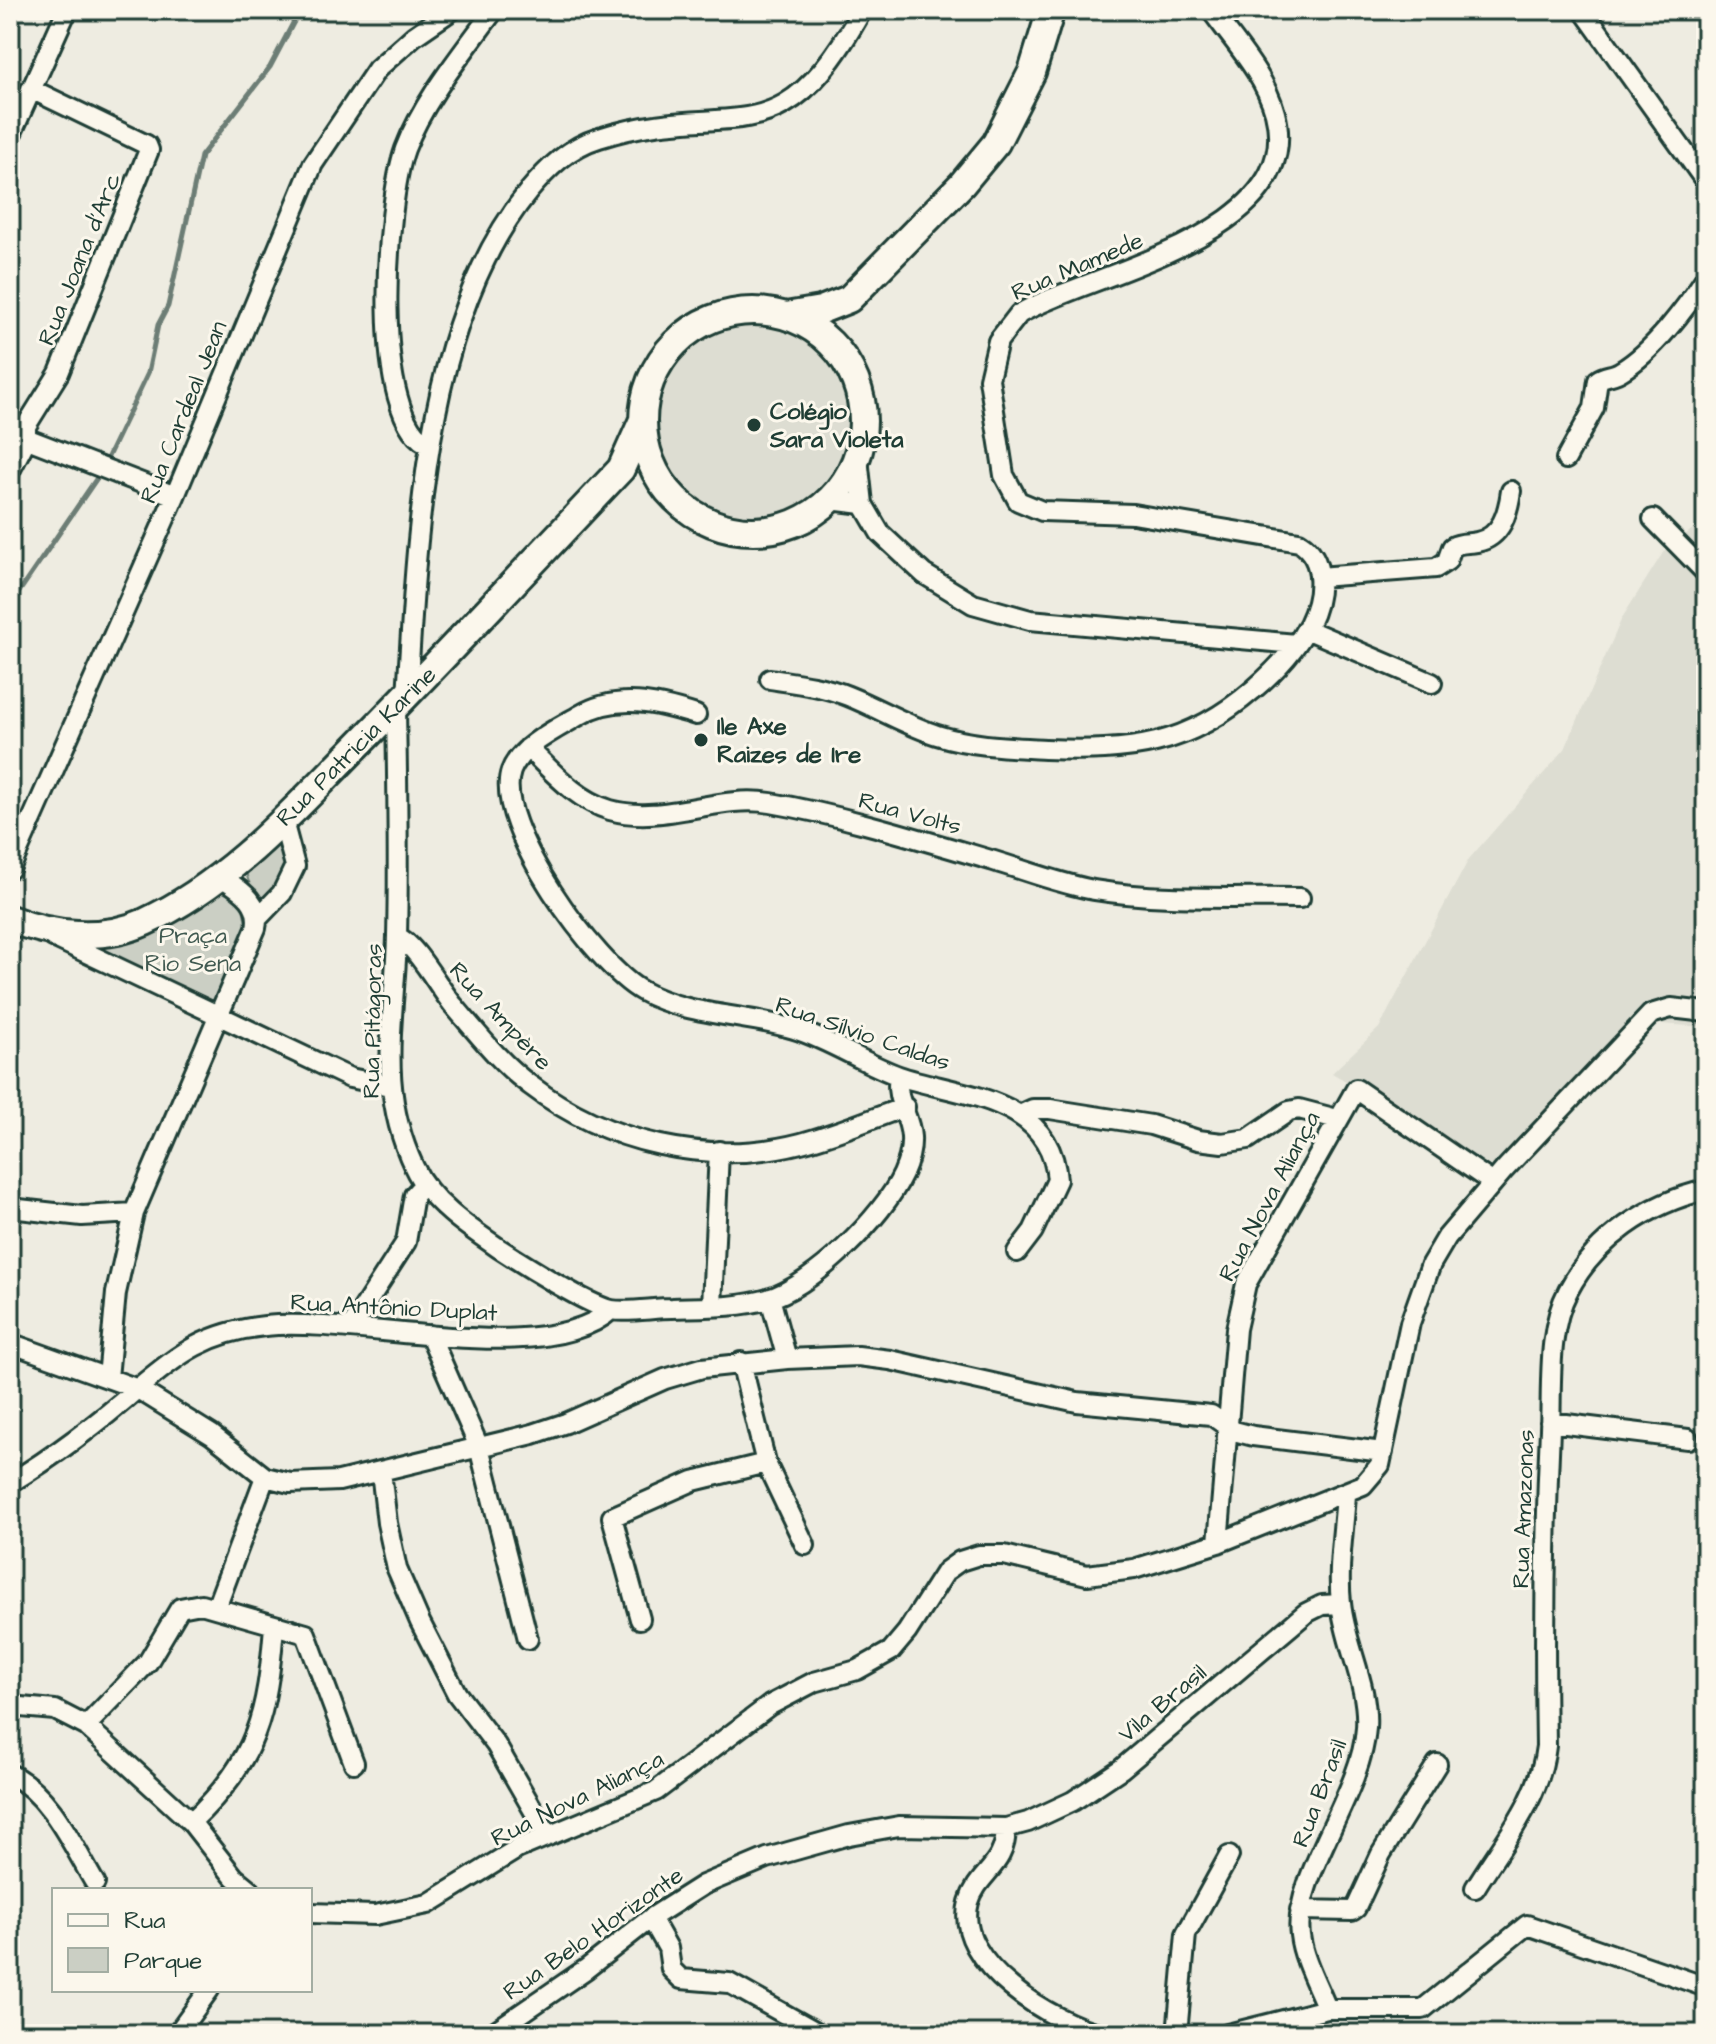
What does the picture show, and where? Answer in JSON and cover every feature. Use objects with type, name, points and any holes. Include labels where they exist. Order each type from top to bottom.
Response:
[{"type":"main road","points":[[786,316],[821,310],[849,299],[962,184],[996,143],[1032,72],[1051,10]]},
{"type":"main road","points":[[842,355],[841,327],[849,299]]},
{"type":"main road","points":[[752,311],[786,316],[817,331],[842,355],[859,387],[865,423],[858,458],[841,490],[830,500],[796,524],[768,531],[740,531],[712,524],[688,510],[667,491],[652,467],[642,422],[647,388],[657,368],[687,333],[717,317],[752,311]]},
{"type":"main road","name":"Rua Patricia Karine","points":[[10,919],[40,931],[98,933],[124,930],[160,914],[220,876],[283,821],[402,701],[621,469],[642,422]]},
{"type":"main road","points":[[621,469],[652,467]]},
{"type":"street","points":[[10,137],[67,10]]},
{"type":"street","name":"Rua Cardeal Jean","points":[[10,869],[175,496],[313,164],[377,69],[414,36],[452,10]]},
{"type":"street","points":[[430,445],[418,441],[405,422],[393,368],[387,282],[394,187],[406,146],[442,83],[494,10]]},
{"type":"street","name":"Rua Pitágoras","points":[[862,10],[824,71],[787,106],[761,116],[732,121],[662,125],[597,138],[575,148],[541,178],[516,207],[482,266],[463,315],[430,445],[402,701],[390,1086],[401,1133],[424,1184],[483,1237],[535,1271],[611,1310],[712,1306],[770,1298],[809,1277],[840,1251],[901,1178],[912,1135],[898,1092],[899,1076]]},
{"type":"street","name":"Rua Mamede","points":[[1211,10],[1253,68],[1271,101],[1278,138],[1272,167],[1247,201],[1172,251],[1032,307],[1010,322],[993,353],[989,379],[1004,475],[1018,501],[1032,509],[1133,514],[1182,525],[1287,539],[1311,551],[1319,573]]},
{"type":"street","points":[[1583,10],[1706,182]]},
{"type":"street","name":"Rua Joana d'Arc","points":[[10,471],[18,436],[59,373],[149,147],[31,89]]},
{"type":"street","points":[[1566,459],[1594,408],[1598,380],[1623,371],[1684,311],[1706,277]]},
{"type":"street","points":[[18,436],[89,465],[120,472],[175,496]]},
{"type":"street","points":[[858,458],[863,504],[880,533],[924,574],[973,604],[1030,620],[1301,636],[1432,683]]},
{"type":"street","points":[[770,679],[825,688],[935,734],[994,746],[1128,749],[1167,741],[1207,724],[1259,685],[1301,636],[1318,601],[1319,573],[1436,568],[1447,561],[1452,547],[1478,542],[1498,529],[1511,491]]},
{"type":"street","points":[[830,500],[863,504]]},
{"type":"street","points":[[1653,519],[1706,573]]},
{"type":"street","name":"Rua Sílvio Caldas","points":[[696,715],[644,701],[603,705],[583,713],[528,748],[513,764],[508,779],[518,827],[555,895],[610,967],[645,993],[671,1002],[794,1029],[899,1076],[980,1097],[1020,1115]]},
{"type":"street","name":"Rua Volts","points":[[528,748],[577,793],[607,809],[626,814],[665,813],[732,801],[754,801],[847,821],[1092,890],[1160,896],[1300,898]]},
{"type":"street","points":[[108,1378],[119,1269],[134,1213],[220,1017],[258,918],[282,893],[295,866],[283,821]]},
{"type":"street","points":[[220,876],[253,901],[258,918]]},
{"type":"street","points":[[40,931],[350,1078],[390,1086]]},
{"type":"street","name":"Rua Ampère","points":[[397,937],[409,942],[440,991],[499,1057],[549,1098],[619,1136],[655,1145],[719,1151],[775,1148],[802,1143],[905,1107]]},
{"type":"street","points":[[10,1343],[138,1389],[212,1435],[265,1477],[315,1484],[381,1471],[566,1423],[665,1379],[741,1362],[858,1356],[890,1360],[1077,1402],[1201,1413],[1253,1436],[1383,1452],[1419,1292],[1439,1250],[1493,1183],[1651,1014],[1671,1008],[1706,1012]]},
{"type":"street","name":"Rua Nova Aliança","points":[[1218,1543],[1236,1329],[1246,1284],[1356,1089],[1493,1183]]},
{"type":"street","points":[[1017,1252],[1033,1231],[1057,1180],[1049,1152],[1033,1125],[1020,1115],[1033,1109],[1151,1125],[1198,1140],[1222,1143],[1248,1139],[1289,1111],[1299,1109],[1337,1119]]},
{"type":"street","points":[[712,1306],[719,1151]]},
{"type":"street","points":[[351,1327],[402,1249],[409,1232],[414,1195],[424,1184]]},
{"type":"street","name":"Rua Amazonas","points":[[1475,1888],[1530,1802],[1544,1769],[1543,1592],[1550,1396],[1561,1309],[1578,1275],[1603,1245],[1633,1221],[1678,1198],[1706,1190]]},
{"type":"street","points":[[10,1208],[82,1216],[134,1213]]},
{"type":"street","points":[[770,1298],[787,1359]]},
{"type":"street","name":"Rua Antônio Duplat","points":[[10,1483],[138,1389],[181,1353],[234,1332],[275,1325],[351,1327],[485,1338],[543,1334],[586,1326],[611,1310]]},
{"type":"street","points":[[430,1335],[479,1447],[528,1639]]},
{"type":"street","points":[[741,1362],[766,1463],[805,1545]]},
{"type":"street","points":[[1550,1422],[1688,1439]]},
{"type":"street","name":"Rua Nova Aliança","points":[[312,1913],[375,1915],[428,1904],[547,1834],[656,1791],[770,1705],[814,1682],[875,1662],[907,1632],[946,1571],[960,1561],[979,1555],[1004,1555],[1068,1573],[1107,1574],[1167,1561],[1346,1494],[1375,1474],[1383,1452]]},
{"type":"street","points":[[640,1619],[612,1517],[693,1481],[766,1463]]},
{"type":"street","points":[[381,1471],[387,1523],[397,1569],[420,1622],[457,1694],[496,1745],[547,1834]]},
{"type":"street","points":[[216,1608],[265,1477]]},
{"type":"street","name":"Rua Brasil","points":[[1327,2009],[1301,1941],[1300,1910],[1326,1839],[1363,1759],[1367,1725],[1364,1695],[1341,1604],[1346,1494]]},
{"type":"street","name":"Vila Brasil","points":[[1006,1828],[1051,1812],[1121,1769],[1306,1613],[1322,1605],[1341,1604]]},
{"type":"street","points":[[86,1726],[148,1662],[180,1608],[186,1605],[216,1608],[301,1631],[309,1638],[354,1763]]},
{"type":"street","points":[[191,1822],[237,1769],[263,1718],[274,1626]]},
{"type":"street","points":[[10,1706],[55,1710],[86,1726],[191,1822],[234,1877],[248,1888]]},
{"type":"street","points":[[1300,1910],[1352,1911],[1356,1908],[1381,1854],[1437,1764]]},
{"type":"street","points":[[10,1774],[35,1792],[48,1808],[95,1883]]},
{"type":"street","name":"Rua Belo Horizonte","points":[[491,2034],[586,1969],[651,1918],[703,1885],[767,1858],[849,1835],[899,1826],[1006,1828]]},
{"type":"street","points":[[1006,1828],[999,1862],[969,1900],[968,1920],[974,1939],[1015,1992],[1066,2023],[1102,2034]]},
{"type":"street","points":[[1177,2034],[1186,1934],[1229,1856]]},
{"type":"street","points":[[651,1918],[668,1948],[671,1969],[681,1979],[729,1983],[820,2034]]},
{"type":"street","points":[[1228,2034],[1264,2029],[1327,2009],[1423,2009],[1527,1925],[1706,1987]]},
{"type":"street","points":[[177,2034],[208,1992]]},
{"type":"shaded area","name":"Colégio Sara Violeta","points":[[754,319],[792,326],[809,335],[823,348],[836,362],[845,379],[852,417],[845,455],[836,472],[823,486],[809,499],[792,508],[754,515],[716,508],[699,499],[685,486],[672,472],[663,455],[656,417],[663,379],[672,362],[685,348],[699,335],[716,326]]},
{"type":"shaded area","points":[[1706,519],[1706,1027],[1660,1024],[1626,1049],[1507,1175],[1332,1073],[1379,1028],[1469,859],[1565,749],[1622,618],[1664,551]]},
{"type":"green space","name":"Praça Rio Sena","points":[[268,845],[280,845],[287,868],[266,905],[252,887],[247,874],[252,861]]},
{"type":"green space","name":"Praça Rio Sena","points":[[218,889],[242,902],[246,923],[220,1005],[87,948]]},
{"type":"waterway","points":[[104,465],[148,373],[158,325],[168,306],[201,156],[270,67],[300,10]]},
{"type":"waterway","points":[[10,605],[101,472]]},
{"type":"place","name":"Colégio Sara Violeta","points":[[754,425]]},
{"type":"place","name":"Ile Axe Raizes de Ire","points":[[701,740]]}]
